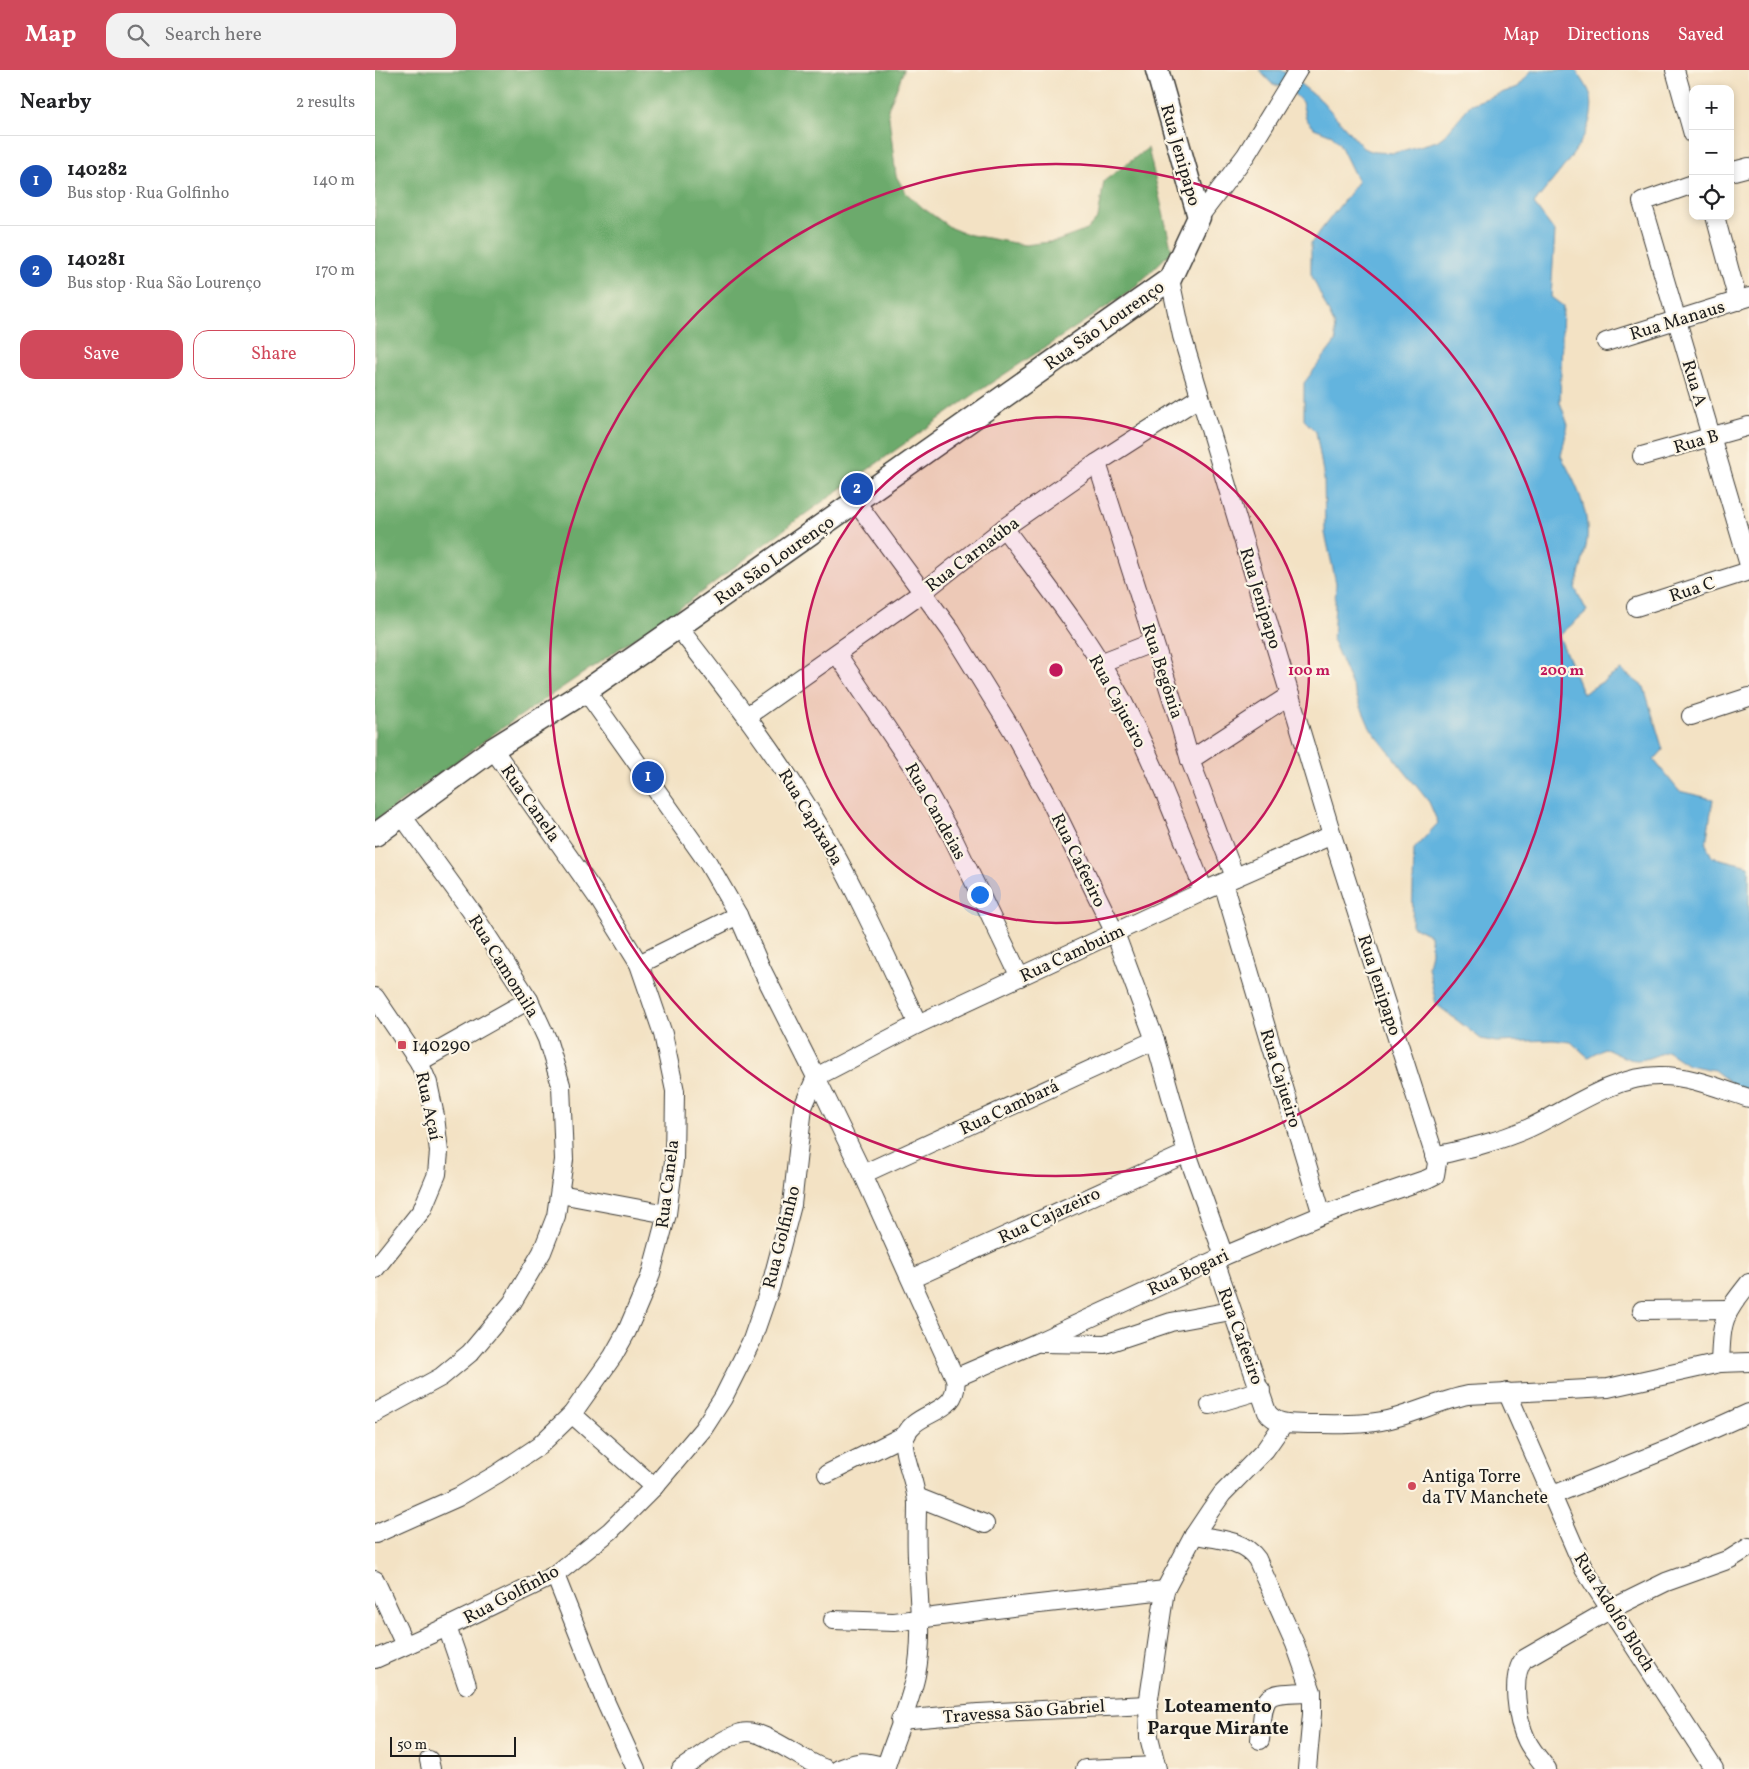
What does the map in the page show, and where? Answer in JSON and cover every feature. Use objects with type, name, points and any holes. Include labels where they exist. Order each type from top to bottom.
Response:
[{"type":"street","name":"Rua Jenipapo","points":[[1157,70],[1199,217],[1170,279],[1182,336],[1332,835],[1437,1163],[1435,1175],[1427,1179]]},
{"type":"street","points":[[1199,217],[1245,155],[1298,70]]},
{"type":"street","points":[[1675,70],[1692,130]]},
{"type":"street","points":[[1734,171],[1749,167]]},
{"type":"street","name":"Rua A","points":[[1689,185],[1642,202],[1749,564]]},
{"type":"street","points":[[1716,220],[1744,299]]},
{"type":"street","name":"Rua São Lourenço","points":[[375,835],[403,817],[493,749],[586,691],[678,627],[1170,279]]},
{"type":"street","name":"Rua Manaus","points":[[1606,342],[1744,299]]},
{"type":"street","name":"Rua Carnaúba","points":[[747,716],[923,592],[1004,528],[1097,463],[1201,397]]},
{"type":"street","name":"Rua B","points":[[1642,456],[1749,426]]},
{"type":"street","name":"Rua Begônia","points":[[1097,463],[1229,880]]},
{"type":"street","name":"Rua Cafeeiro","points":[[856,502],[956,639],[1012,730],[1050,800],[1115,934],[1155,1040],[1219,1258],[1231,1312],[1261,1390],[1267,1412],[1272,1418],[1285,1423]]},
{"type":"street","name":"Rua Cajueiro","points":[[1004,528],[1100,663],[1121,698],[1156,775],[1204,890]]},
{"type":"street","name":"Rua C","points":[[1636,607],[1749,571]]},
{"type":"street","name":"Rua Capixaba","points":[[678,627],[747,716],[817,823],[853,888],[917,1024]]},
{"type":"street","points":[[1100,663],[1154,642]]},
{"type":"street","name":"Rua Candeias","points":[[837,654],[917,773],[952,836],[1020,977]]},
{"type":"street","points":[[586,691],[708,863],[738,915],[762,970],[863,1174],[955,1378],[956,1388],[950,1401],[931,1415],[914,1422],[905,1441],[917,1497],[917,1556],[921,1618],[916,1676],[885,1768],[865,1761],[854,1762],[839,1769]]},
{"type":"street","points":[[1190,760],[1290,695]]},
{"type":"street","points":[[1691,716],[1749,697]]},
{"type":"street","name":"Rua Canela","points":[[375,1534],[451,1500],[497,1474],[539,1446],[572,1414],[613,1356],[627,1331],[650,1276],[667,1214],[674,1161],[675,1091],[663,1034],[639,964],[600,901],[493,749]]},
{"type":"street","name":"Rua Camomila","points":[[375,1413],[441,1377],[470,1353],[512,1302],[542,1252],[555,1216],[564,1160],[561,1085],[547,1039],[529,1000],[471,911],[403,817]]},
{"type":"street","name":"Rua Cambuim","points":[[816,1077],[917,1024],[1115,934],[1204,890],[1332,835]]},
{"type":"street","name":"Rua Cajueiro","points":[[1229,880],[1322,1215]]},
{"type":"street","points":[[639,964],[738,915]]},
{"type":"street","name":"Rua Açaí","points":[[375,997],[419,1062],[428,1084],[435,1116],[439,1152],[437,1174],[422,1210],[375,1269]]},
{"type":"street","points":[[419,1062],[529,1000]]},
{"type":"street","name":"Rua Cambará","points":[[863,1174],[1155,1040]]},
{"type":"street","points":[[1434,1156],[1479,1146],[1527,1129],[1617,1084],[1634,1079],[1659,1076],[1686,1077],[1749,1098]]},
{"type":"street","name":"Rua Golfinho","points":[[375,1658],[447,1627],[555,1575],[610,1531],[654,1487],[681,1456],[723,1398],[752,1340],[771,1285],[793,1205],[803,1106],[816,1077]]},
{"type":"street","name":"Rua Cajazeiro","points":[[911,1279],[1187,1153]]},
{"type":"street","name":"Rua Bogari","points":[[955,1378],[1036,1343],[1219,1258],[1322,1215],[1427,1179]]},
{"type":"street","points":[[560,1194],[667,1214]]},
{"type":"street","points":[[1720,1363],[1721,1325],[1728,1309],[1749,1283]]},
{"type":"street","points":[[1642,1310],[1728,1309]]},
{"type":"street","points":[[1036,1343],[1105,1344],[1171,1322],[1231,1312]]},
{"type":"street","points":[[1085,1769],[1156,1768],[1149,1737],[1148,1705],[1165,1590],[1194,1535],[1222,1494],[1265,1450],[1285,1423],[1351,1425],[1379,1422],[1397,1418],[1447,1399],[1507,1392],[1563,1392],[1608,1388],[1720,1363],[1749,1362]]},
{"type":"street","points":[[1209,1405],[1261,1390]]},
{"type":"street","name":"Rua Adolfo Bloch","points":[[1507,1392],[1553,1494],[1583,1569],[1611,1609],[1714,1769]]},
{"type":"street","points":[[1553,1494],[1673,1447],[1749,1413]]},
{"type":"street","points":[[572,1414],[654,1487]]},
{"type":"street","points":[[827,1474],[905,1441]]},
{"type":"street","points":[[917,1497],[985,1524]]},
{"type":"street","points":[[1194,1535],[1232,1541],[1251,1550],[1257,1559],[1295,1644],[1312,1692],[1307,1769]]},
{"type":"street","points":[[1547,1769],[1526,1740],[1517,1695],[1518,1666],[1528,1654],[1611,1609],[1666,1582],[1730,1559],[1749,1547]]},
{"type":"street","points":[[555,1575],[606,1703],[636,1769]]},
{"type":"street","points":[[375,1580],[405,1645]]},
{"type":"street","points":[[833,1620],[894,1622],[1165,1590]]},
{"type":"street","points":[[447,1627],[467,1685]]},
{"type":"street","points":[[1260,1740],[1264,1704],[1269,1698],[1275,1694],[1312,1692]]},
{"type":"street","name":"Travessa São Gabriel","points":[[900,1720],[979,1713],[1148,1705]]},
{"type":"street","points":[[681,1769],[730,1738],[743,1732],[757,1734],[826,1769]]},
{"type":"green space","points":[[375,70],[904,70],[888,109],[896,176],[906,193],[951,228],[966,234],[1025,245],[1057,241],[1087,230],[1098,218],[1104,181],[1148,148],[1172,251],[1132,290],[976,393],[794,522],[687,603],[495,733],[375,821]]},
{"type":"water","points":[[1259,70],[1281,70],[1286,73],[1322,101],[1363,148],[1374,152],[1394,153],[1437,141],[1445,135],[1471,104],[1518,87],[1532,70],[1576,70],[1589,90],[1591,112],[1582,140],[1563,168],[1534,204],[1555,232],[1551,297],[1563,306],[1560,402],[1568,425],[1561,456],[1577,488],[1587,523],[1586,547],[1575,588],[1587,611],[1559,636],[1583,694],[1621,670],[1644,687],[1663,750],[1654,760],[1679,791],[1713,799],[1706,844],[1712,857],[1749,866],[1749,1095],[1714,1070],[1688,1065],[1667,1051],[1641,1060],[1635,1060],[1623,1057],[1604,1048],[1588,1057],[1571,1042],[1553,1040],[1496,1042],[1481,1039],[1436,1004],[1428,967],[1431,952],[1430,935],[1412,926],[1414,849],[1438,823],[1429,802],[1370,728],[1333,641],[1336,583],[1325,533],[1324,478],[1316,432],[1304,420],[1304,383],[1336,341],[1334,324],[1311,274],[1311,243],[1358,182],[1339,143],[1332,135],[1314,128],[1306,119],[1302,102],[1292,92],[1271,83]]},
{"type":"place","name":"140281","points":[[857,489]]},
{"type":"place","name":"140282","points":[[648,777]]},
{"type":"place","name":"140290","points":[[402,1045]]},
{"type":"place","name":"Antiga Torre da TV Manchete","points":[[1412,1486]]},
{"type":"district","name":"Loteamento Parque Mirante","points":[[1218,1716]]}]
